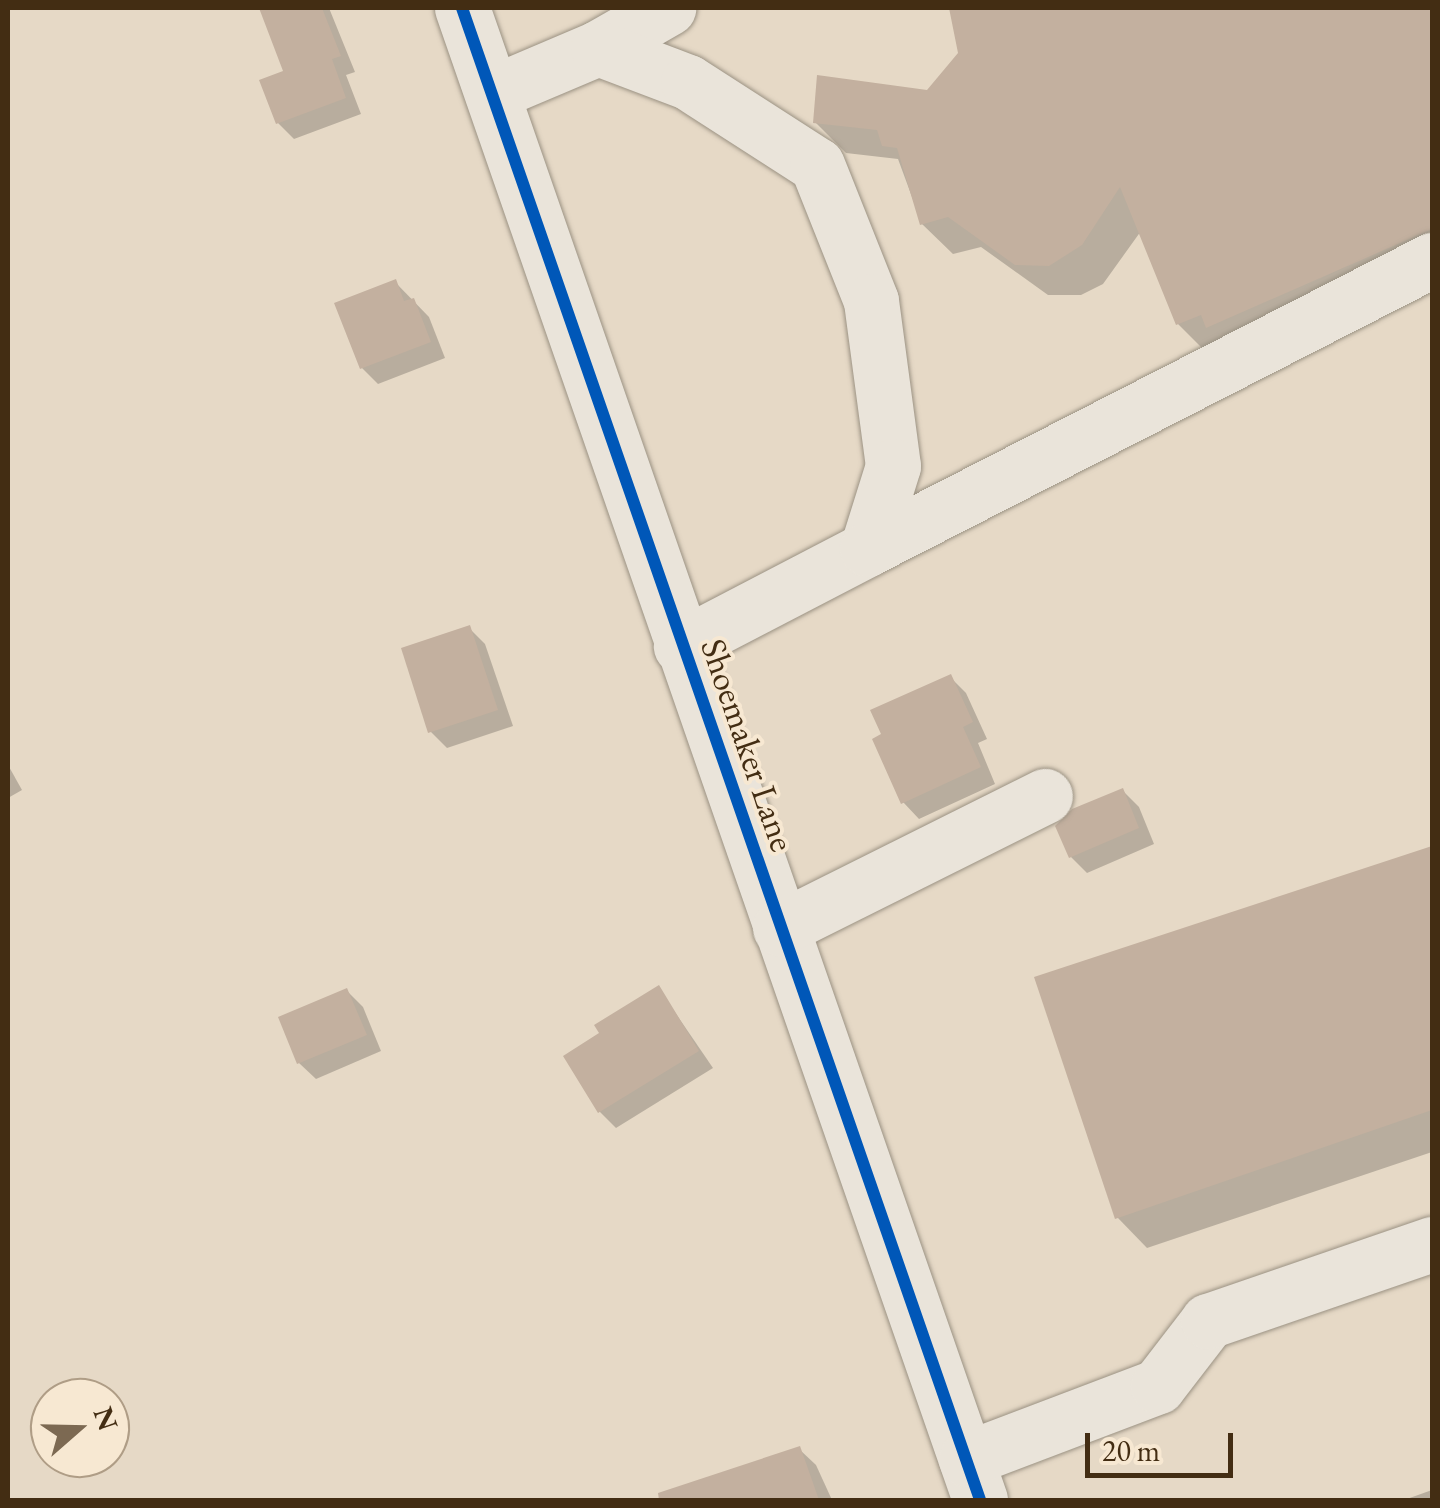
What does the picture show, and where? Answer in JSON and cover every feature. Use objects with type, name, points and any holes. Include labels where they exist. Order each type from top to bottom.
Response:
[{"type":"street","name":"Shoemaker Lane","points":[[462,8],[973,1480]]},
{"type":"street","points":[[492,93],[598,48],[668,8]]},
{"type":"street","points":[[598,48],[688,82],[817,166],[872,302],[894,466],[866,549]]},
{"type":"street","points":[[681,646],[1432,260]]},
{"type":"street","points":[[780,928],[1045,796]]},
{"type":"street","points":[[973,1480],[1158,1386],[1208,1321],[1432,1244]]},
{"type":"building","points":[[259,8],[322,8],[341,56],[332,59],[346,98],[276,124],[259,80],[283,71]]},
{"type":"building","points":[[949,8],[1432,8],[1432,229],[1206,328],[1201,315],[1176,325],[1120,187],[1082,245],[1049,266],[1015,265],[948,217],[920,225],[897,148],[882,146],[877,130],[813,123],[817,75],[927,90],[958,53]]},
{"type":"building","points":[[396,279],[404,301],[414,298],[431,342],[360,369],[334,303]]},
{"type":"building","points":[[470,625],[498,710],[428,733],[401,648]]},
{"type":"building","points":[[951,674],[973,722],[963,727],[981,767],[901,804],[872,739],[881,734],[870,710]]},
{"type":"building","points":[[1123,788],[1139,828],[1069,858],[1055,826],[1072,809]]},
{"type":"building","points":[[1432,846],[1432,1110],[1115,1219],[1034,977]]},
{"type":"building","points":[[659,985],[699,1051],[598,1113],[563,1056],[599,1033],[594,1025]]},
{"type":"building","points":[[347,988],[367,1035],[297,1064],[278,1017]]},
{"type":"building","points":[[800,1446],[819,1500],[659,1500],[658,1493]]},
{"type":"cycle path","points":[[462,8],[980,1500]]}]
